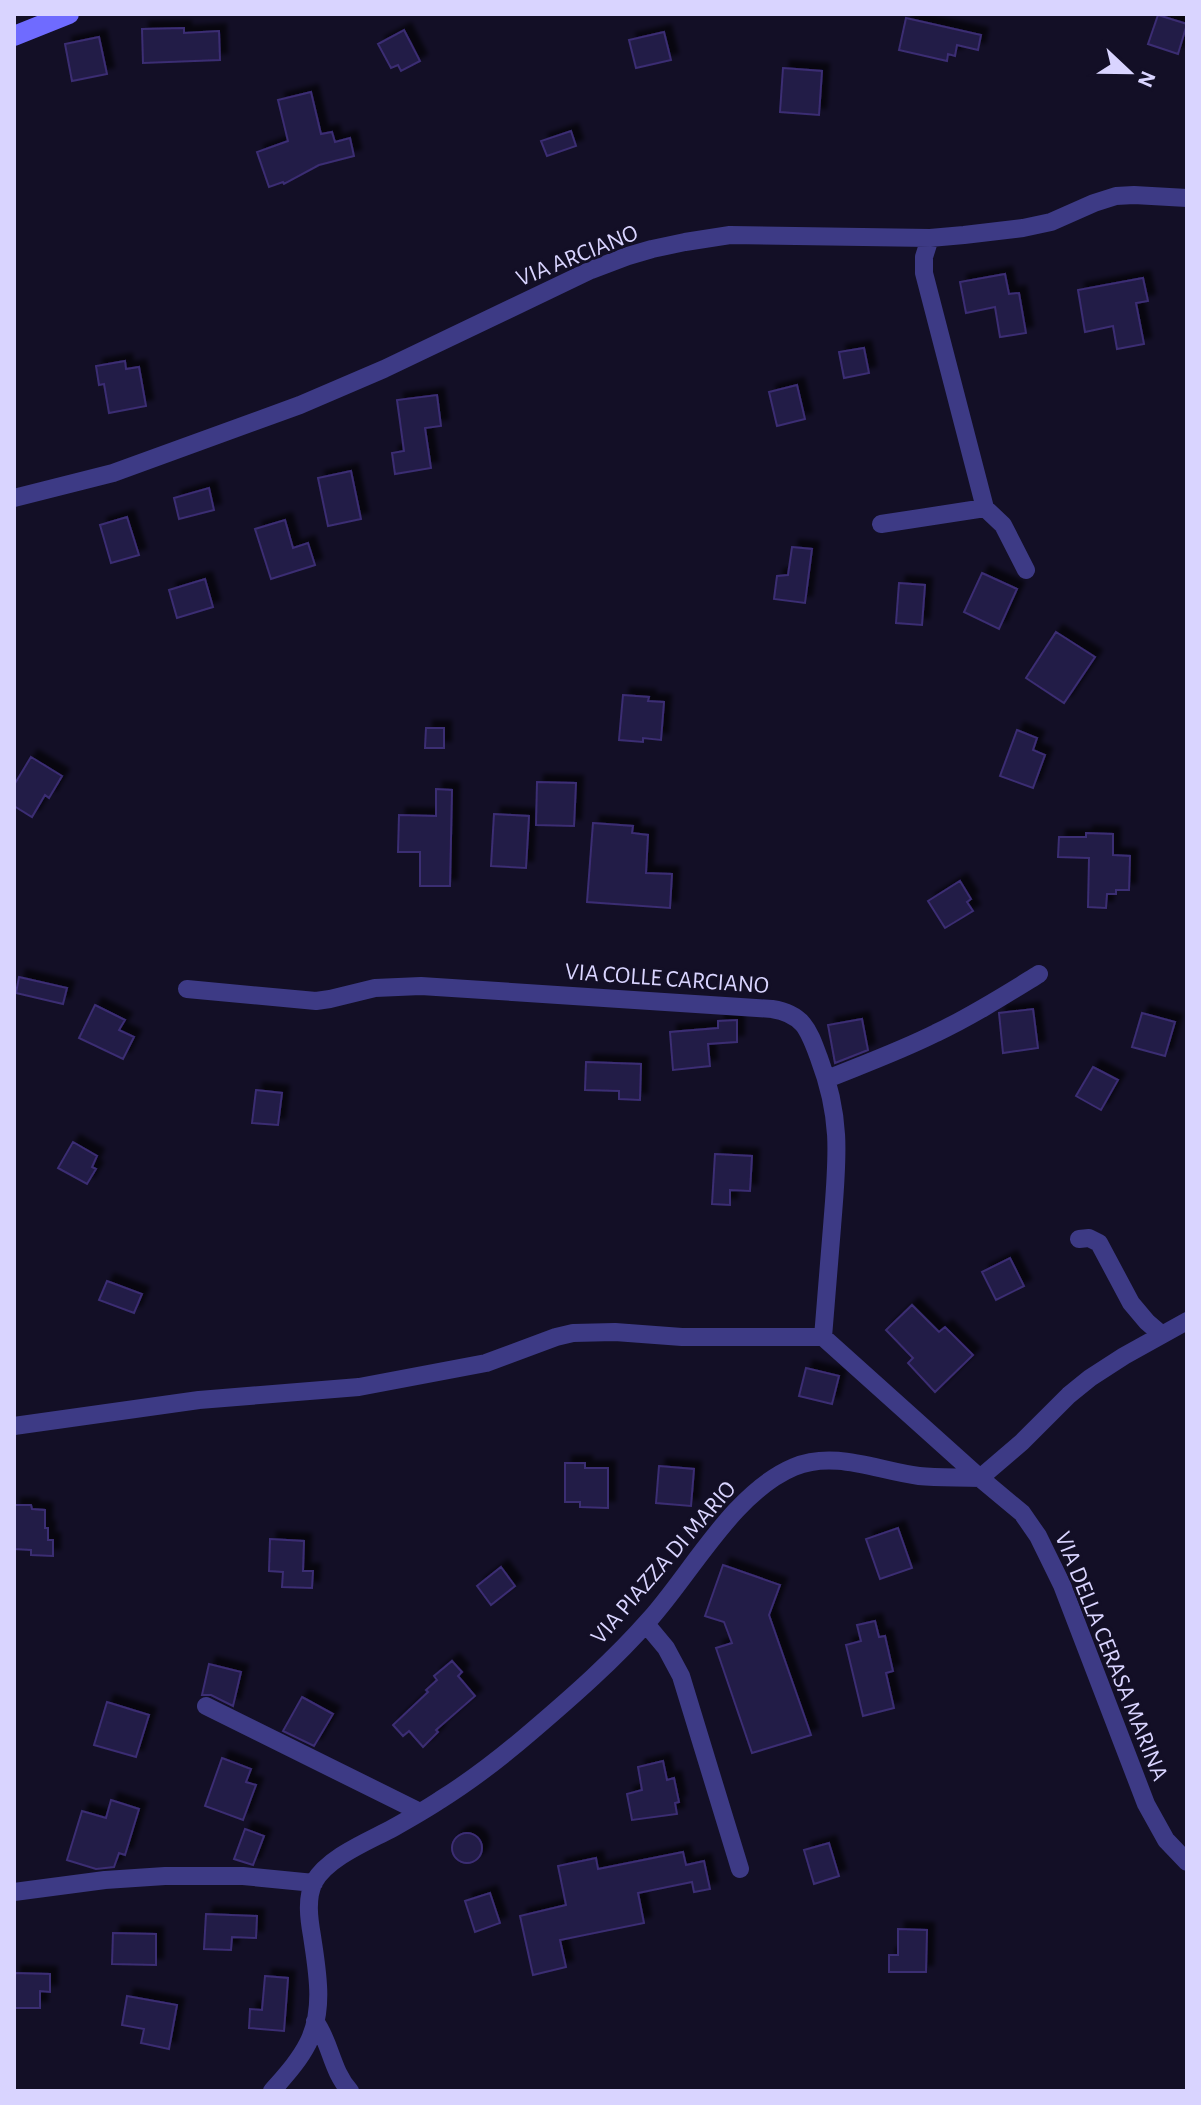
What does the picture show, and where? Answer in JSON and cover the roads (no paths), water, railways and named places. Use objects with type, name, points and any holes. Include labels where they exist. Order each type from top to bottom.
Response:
[{"type":"street","points":[[14,36],[69,14]]},
{"type":"street","name":"VIA ARCIANO","points":[[14,498],[113,473],[300,405],[367,377],[591,270],[636,253],[730,235],[930,238],[986,233],[1059,220],[1116,196],[1187,198]]},
{"type":"street","points":[[930,238],[924,257],[924,273],[985,508],[1003,525],[1026,570]]},
{"type":"street","points":[[881,524],[985,508]]},
{"type":"street","points":[[827,1079],[939,1032],[1039,974]]},
{"type":"street","name":"VIA COLLE CARCIANO","points":[[187,989],[316,1001],[375,988],[421,986],[772,1009],[790,1014],[804,1025],[827,1079],[835,1116],[837,1152],[823,1337]]},
{"type":"street","points":[[1079,1239],[1089,1238],[1099,1243],[1131,1303],[1161,1334]]},
{"type":"street","points":[[14,1426],[199,1400],[359,1387],[486,1363],[573,1333],[823,1337],[980,1478],[1090,1378],[1187,1321]]},
{"type":"street","name":"VIA PIAZZA DI MARIO","points":[[314,1883],[343,1855],[465,1783],[522,1740],[592,1679],[646,1624],[742,1506],[770,1480],[793,1467],[819,1462],[845,1462],[919,1476],[980,1478]]},
{"type":"street","name":"VIA DELLA CERASA MARINA","points":[[980,1478],[1022,1513],[1038,1536],[1062,1585],[1146,1804],[1166,1840],[1187,1862]]},
{"type":"street","points":[[646,1624],[666,1648],[681,1676],[740,1869]]},
{"type":"street","points":[[206,1706],[420,1812]]},
{"type":"street","points":[[14,1892],[149,1877],[243,1876],[314,1883],[309,1908],[318,1985],[315,2021],[307,2045],[272,2091]]},
{"type":"street","points":[[315,2021],[328,2043],[335,2070],[350,2091]]}]
